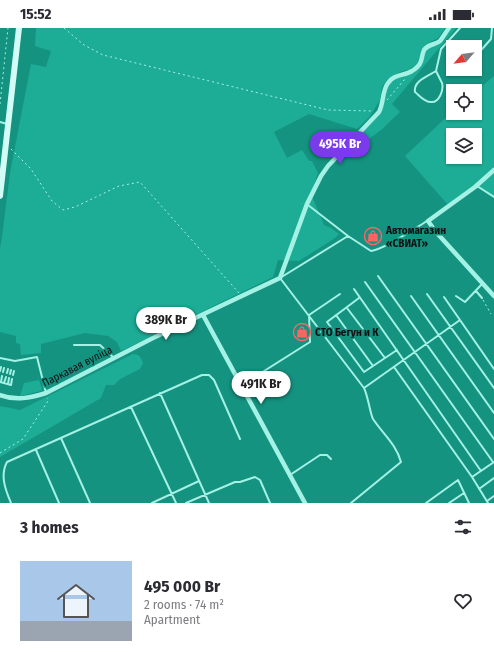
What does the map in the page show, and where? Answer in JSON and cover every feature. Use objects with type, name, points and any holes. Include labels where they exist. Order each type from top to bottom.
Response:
[{"type":"main road","points":[[0,196],[19,28]]},
{"type":"street","points":[[280,278],[307,204],[328,166],[379,112],[388,82],[398,75],[412,71],[421,63],[424,50],[439,41],[449,28]]},
{"type":"street","points":[[494,170],[476,186],[428,221],[436,232],[494,296]]},
{"type":"street","name":"Паркавая вуліца","points":[[0,395],[16,399],[46,393],[114,358],[280,278]]},
{"type":"street","points":[[203,315],[305,503]]},
{"type":"lane","points":[[436,71],[417,82],[414,88],[414,92],[424,100],[431,102],[436,100],[441,94],[442,84],[436,71],[441,49],[460,28]]},
{"type":"lane","points":[[482,49],[491,39],[492,28]]},
{"type":"lane","points":[[0,122],[8,124]]},
{"type":"lane","points":[[476,186],[494,197]]},
{"type":"lane","points":[[307,204],[367,249],[375,250],[428,221]]},
{"type":"lane","points":[[348,236],[280,278],[364,388],[372,417],[395,448],[401,462],[351,503]]},
{"type":"lane","points":[[378,276],[494,439]]},
{"type":"lane","points":[[365,282],[493,462],[472,477]]},
{"type":"lane","points":[[456,296],[465,302],[483,283]]},
{"type":"lane","points":[[354,289],[481,471]]},
{"type":"lane","points":[[476,291],[482,298]]},
{"type":"lane","points":[[309,315],[340,294]]},
{"type":"lane","points":[[428,294],[494,388]]},
{"type":"lane","points":[[410,296],[494,413]]},
{"type":"lane","points":[[444,297],[494,369]]},
{"type":"lane","points":[[360,298],[327,322],[364,372],[396,350]]},
{"type":"lane","points":[[346,308],[385,358]]},
{"type":"lane","points":[[241,386],[310,342],[309,315]]},
{"type":"lane","points":[[336,316],[373,366]]},
{"type":"lane","points":[[364,388],[460,320]]},
{"type":"lane","points":[[74,345],[100,345],[114,358]]},
{"type":"lane","points":[[0,358],[15,361],[37,357],[46,393]]},
{"type":"lane","points":[[394,367],[488,502],[494,496]]},
{"type":"lane","points":[[3,372],[4,368]]},
{"type":"lane","points":[[7,373],[8,369]]},
{"type":"lane","points":[[10,374],[13,370],[13,375]]},
{"type":"lane","points":[[11,503],[3,485],[1,475],[2,467],[7,462],[202,375],[209,375],[214,380],[240,439]]},
{"type":"lane","points":[[2,376],[0,382],[11,385],[12,379]]},
{"type":"lane","points":[[4,383],[6,377]]},
{"type":"lane","points":[[8,384],[9,378]]},
{"type":"lane","points":[[160,394],[209,503]]},
{"type":"lane","points":[[131,407],[176,503]]},
{"type":"lane","points":[[61,438],[90,503]]},
{"type":"lane","points":[[36,450],[59,503]]},
{"type":"lane","points":[[289,475],[320,455],[327,455],[331,459]]},
{"type":"lane","points":[[186,503],[235,482],[240,482],[255,477],[260,480],[270,503]]},
{"type":"lane","points":[[480,489],[494,478]]},
{"type":"lane","points":[[426,503],[458,480],[469,503]]},
{"type":"lane","points":[[152,503],[199,481]]},
{"type":"lane","points":[[449,503],[464,493]]},
{"type":"path","points":[[0,104],[8,28]]},
{"type":"path","points":[[64,28],[84,45],[103,55],[328,110],[379,112]]},
{"type":"path","points":[[382,106],[412,71]]},
{"type":"path","points":[[6,144],[31,170],[52,201],[63,210],[75,207],[119,186],[140,182],[242,296]]},
{"type":"path","points":[[482,298],[491,314]]},
{"type":"path","points":[[0,453],[23,439],[48,401],[46,393]]},
{"type":"green space","points":[[36,28],[445,28],[438,38],[430,42],[422,49],[417,64],[387,80],[382,87],[380,100],[370,116],[357,129],[309,114],[274,132],[287,158],[302,150],[309,161],[312,161],[318,173],[311,194],[324,225],[339,234],[335,238],[299,261],[278,260],[273,277],[121,351],[117,342],[108,336],[85,333],[41,344],[41,353],[21,355],[20,344],[16,343],[16,336],[0,332],[0,248],[10,173],[31,64],[46,67],[51,51],[35,46]]},
{"type":"green space","points":[[449,28],[456,28],[392,104],[400,112],[369,139],[360,132],[379,112],[388,82],[417,67],[425,50],[439,41]]},
{"type":"green space","points":[[494,76],[494,197],[476,186],[449,206],[405,156],[446,118],[446,120],[482,120],[482,86]]},
{"type":"green space","points":[[133,354],[140,356],[143,363],[140,369],[120,379],[114,385],[106,385],[101,398],[0,457],[0,406],[20,410]]},
{"type":"green space","points":[[39,380],[41,391],[20,396],[24,383]]},
{"type":"place","name":"Автомагазин «СВИАТ»","points":[[373,236]]},
{"type":"place","name":"СТО Бегун и К","points":[[302,332]]}]
